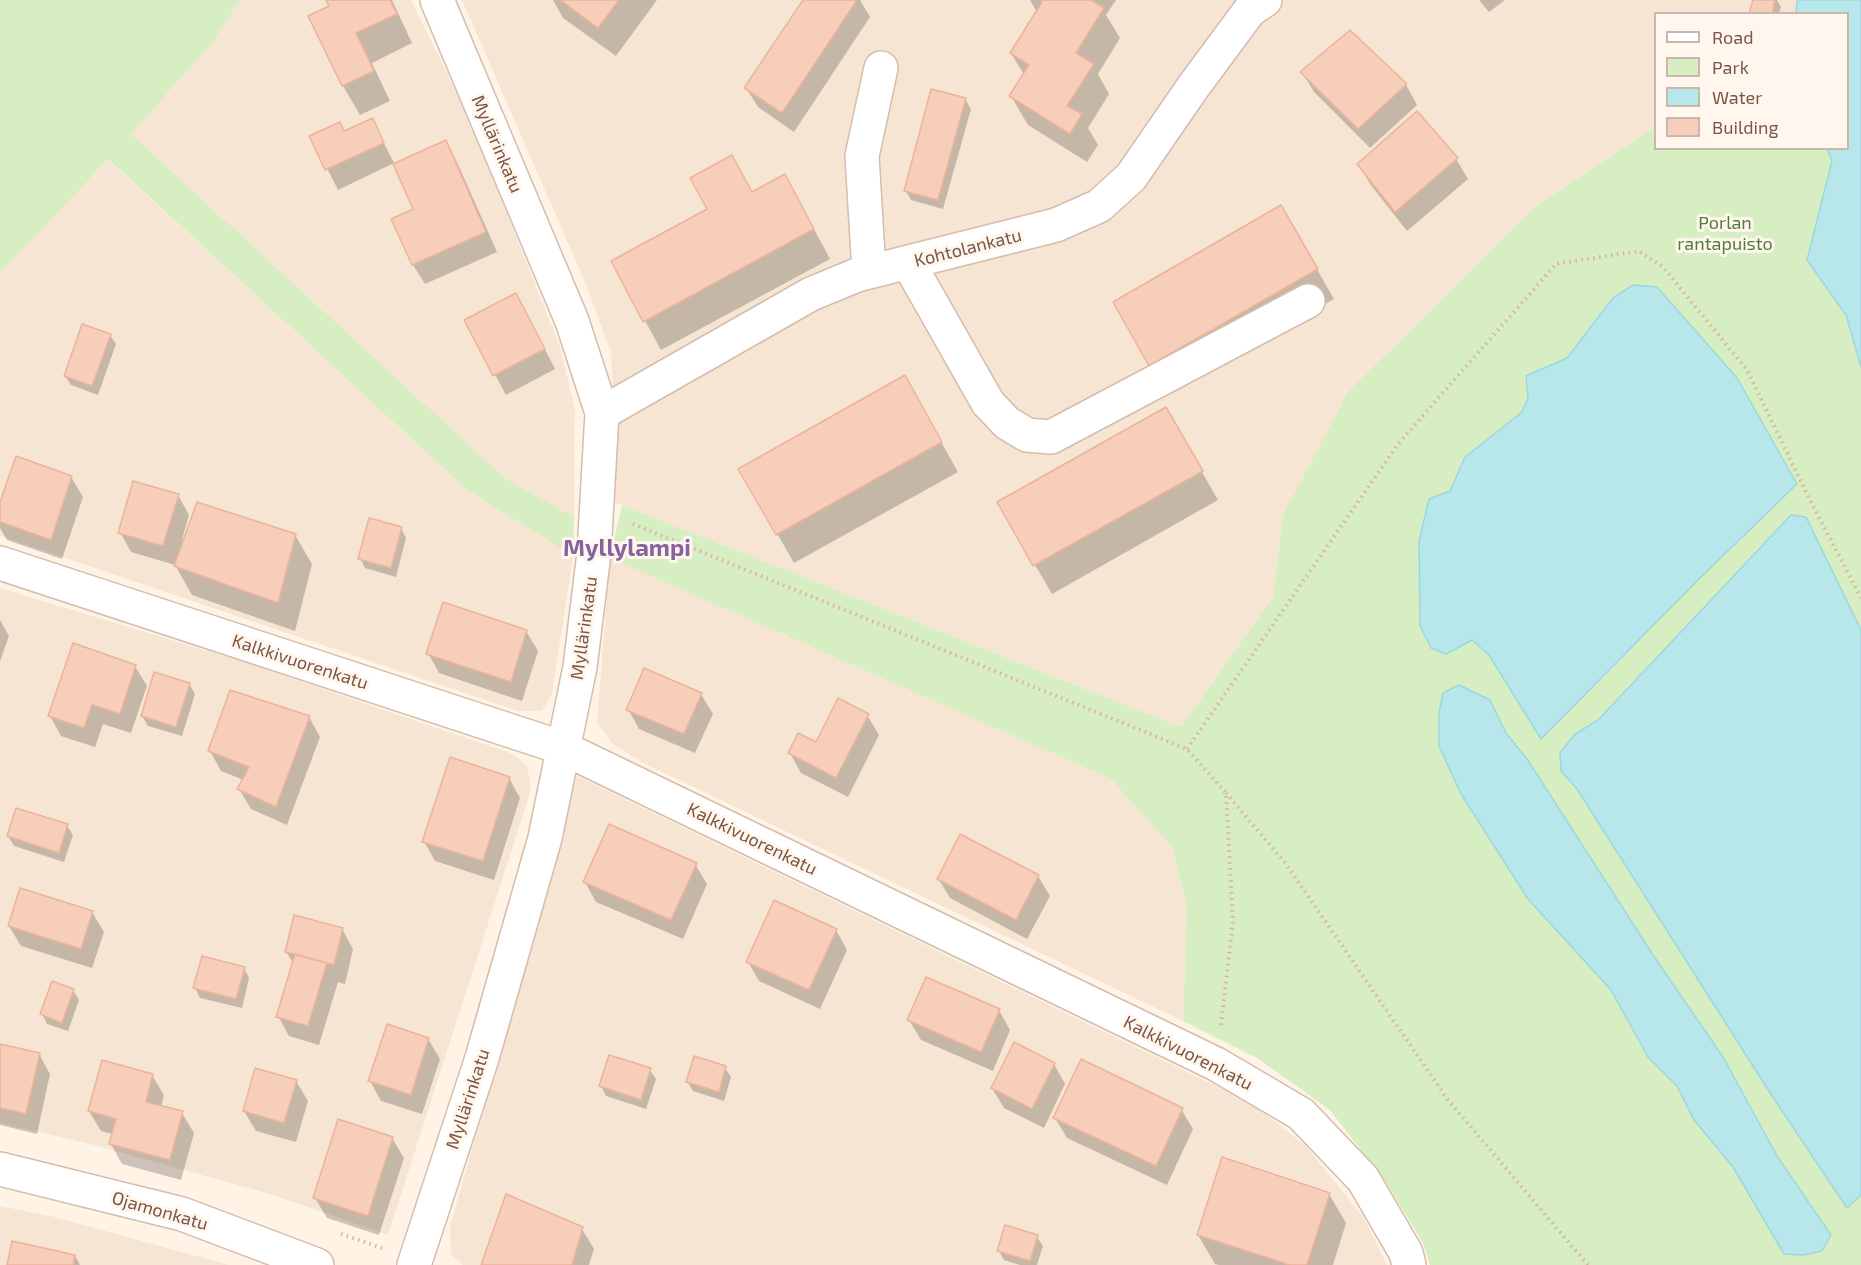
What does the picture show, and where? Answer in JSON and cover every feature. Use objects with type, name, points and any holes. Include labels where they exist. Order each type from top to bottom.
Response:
[{"type":"street","name":"Myllärinkatu","points":[[414,1265],[482,1058],[539,860],[580,667],[594,553],[602,413],[572,321],[436,0]]},
{"type":"street","name":"Kohtolankatu","points":[[602,413],[811,294],[870,272],[1056,225],[1099,206],[1131,177],[1250,10],[1265,0]]},
{"type":"street","points":[[870,272],[861,156],[881,68]]},
{"type":"street","points":[[908,262],[988,403],[1007,423],[1027,435],[1051,437],[1308,301]]},
{"type":"street","name":"Kalkkivuorenkatu","points":[[0,563],[563,748],[1216,1064],[1301,1114],[1363,1179],[1406,1253],[1409,1265]]},
{"type":"street","name":"Ojamonkatu","points":[[0,1169],[182,1214],[317,1265]]},
{"type":"path","points":[[1187,749],[1398,444],[1556,264],[1638,251],[1663,267],[1747,370],[1861,598]]},
{"type":"path","points":[[596,509],[1187,749],[1286,864],[1448,1100],[1588,1265]]},
{"type":"path","points":[[1216,1064],[1233,921],[1226,793]]},
{"type":"shaded area","points":[[240,0],[411,0],[469,118],[560,347],[575,410],[574,517],[506,479],[131,134],[213,42]]},
{"type":"shaded area","points":[[462,0],[1797,0],[1796,12],[1654,12],[1654,128],[1536,206],[1283,515],[1273,597],[1181,727],[612,501],[615,425],[611,353],[585,282]]},
{"type":"shaded area","points":[[107,159],[467,490],[573,556],[552,694],[542,711],[518,711],[0,536],[0,273]]},
{"type":"shaded area","points":[[610,558],[1111,779],[1172,847],[1187,908],[1183,1021],[643,763],[613,744],[597,723]]},
{"type":"shaded area","points":[[0,588],[244,662],[513,754],[527,766],[531,790],[388,1235],[270,1194],[94,1145],[0,1123]]},
{"type":"shaded area","points":[[577,776],[1251,1103],[1306,1146],[1364,1218],[1387,1265],[463,1265],[451,1255],[450,1227]]},
{"type":"shaded area","points":[[0,1206],[55,1217],[229,1265],[0,1265]]},
{"type":"green space","points":[[0,0],[240,0],[213,42],[131,134],[506,479],[574,517],[573,556],[467,490],[108,159],[0,273]]},
{"type":"green space","name":"Porlan rantapuisto","points":[[1654,128],[1654,150],[1827,150],[1832,161],[1807,260],[1846,315],[1861,367],[1861,630],[1839,586],[1791,515],[1603,715],[1579,731],[1565,745],[1560,762],[1563,773],[1577,789],[1772,1096],[1847,1208],[1861,1195],[1861,1265],[1430,1265],[1423,1243],[1387,1184],[1330,1110],[1257,1058],[1183,1021],[1187,908],[1172,847],[1111,779],[610,558],[622,505],[1181,727],[1273,597],[1283,515],[1348,392],[1536,206]],"holes":[[[1613,298],[1797,484],[1541,738],[1489,655],[1472,639],[1446,654],[1432,648],[1420,626],[1429,499],[1450,491],[1465,457],[1521,413],[1528,399],[1526,376],[1567,358]],[[1460,685],[1490,700],[1506,733],[1527,759],[1653,955],[1723,1057],[1777,1157],[1824,1223],[1784,1254],[1733,1167],[1694,1120],[1677,1086],[1648,1057],[1611,990],[1528,899],[1461,794],[1439,746]]]},
{"type":"water","points":[[1797,0],[1861,0],[1861,367],[1846,315],[1807,260],[1832,161],[1827,150],[1849,150],[1849,12],[1796,12]]},
{"type":"water","points":[[1633,285],[1657,287],[1737,378],[1797,484],[1700,578],[1541,739],[1489,655],[1472,640],[1446,654],[1431,648],[1420,626],[1419,541],[1429,499],[1450,491],[1465,457],[1521,413],[1528,399],[1526,376],[1567,358],[1613,298]]},
{"type":"water","points":[[1791,515],[1806,517],[1861,630],[1861,1195],[1847,1208],[1772,1096],[1577,789],[1561,771],[1560,753],[1574,735],[1599,719]]},
{"type":"water","points":[[1459,685],[1490,700],[1506,733],[1527,759],[1653,955],[1723,1057],[1777,1156],[1831,1235],[1822,1251],[1803,1255],[1784,1254],[1733,1167],[1694,1120],[1677,1086],[1648,1057],[1611,990],[1528,899],[1461,794],[1439,746],[1439,713],[1443,693]]},
{"type":"building","points":[[326,0],[390,0],[397,14],[356,33],[374,71],[342,86],[308,16],[329,6]]},
{"type":"building","points":[[560,0],[619,0],[598,28]]},
{"type":"building","points":[[803,0],[857,0],[782,113],[744,88]]},
{"type":"building","points":[[1040,0],[1091,0],[1104,8],[1076,53],[1094,64],[1067,106],[1082,114],[1070,134],[1009,96],[1029,65],[1010,53],[1042,2]]},
{"type":"building","points":[[1753,0],[1775,0],[1772,12],[1750,12]]},
{"type":"building","points":[[1350,30],[1407,84],[1358,129],[1300,72]]},
{"type":"building","points":[[931,89],[966,98],[938,200],[904,191]]},
{"type":"building","points":[[1417,111],[1458,158],[1395,212],[1357,164]]},
{"type":"building","points":[[373,118],[384,143],[325,170],[309,136],[340,122],[344,131]]},
{"type":"building","points":[[446,140],[486,232],[412,265],[391,219],[413,209],[393,164]]},
{"type":"building","points":[[732,155],[752,192],[785,174],[814,229],[643,322],[611,261],[707,209],[690,178]]},
{"type":"building","points":[[1281,205],[1318,269],[1149,366],[1113,302]]},
{"type":"building","points":[[516,293],[545,349],[493,376],[464,320]]},
{"type":"building","points":[[82,324],[111,334],[92,386],[64,376]]},
{"type":"building","points":[[905,375],[942,442],[776,535],[738,469]]},
{"type":"building","points":[[1166,407],[1203,471],[1033,566],[997,502]]},
{"type":"building","points":[[16,456],[72,476],[51,540],[0,522],[0,502]]},
{"type":"building","points":[[133,481],[179,494],[163,546],[118,533]]},
{"type":"building","points":[[197,502],[296,534],[278,603],[174,566]]},
{"type":"building","points":[[369,518],[402,527],[391,568],[358,559]]},
{"type":"building","points":[[443,602],[527,630],[511,682],[426,654]]},
{"type":"building","points":[[73,643],[136,665],[120,714],[92,705],[84,728],[48,716]]},
{"type":"building","points":[[644,668],[702,693],[684,734],[626,710]]},
{"type":"building","points":[[154,672],[190,683],[176,727],[141,716]]},
{"type":"building","points":[[230,690],[310,716],[276,807],[237,789],[249,767],[208,751]]},
{"type":"building","points":[[838,698],[869,714],[836,778],[788,753],[798,733],[816,742]]},
{"type":"building","points":[[450,757],[510,777],[483,861],[422,842]]},
{"type":"building","points":[[16,808],[68,824],[59,853],[7,836]]},
{"type":"building","points":[[609,824],[697,863],[671,920],[583,882]]},
{"type":"building","points":[[960,834],[1039,875],[1016,920],[937,879]]},
{"type":"building","points":[[20,888],[93,911],[81,949],[8,926]]},
{"type":"building","points":[[774,900],[837,929],[809,990],[746,962]]},
{"type":"building","points":[[294,915],[343,928],[334,965],[285,952]]},
{"type":"building","points":[[295,954],[327,963],[308,1026],[276,1017]]},
{"type":"building","points":[[202,956],[245,967],[236,999],[193,988]]},
{"type":"building","points":[[926,977],[1000,1009],[981,1052],[907,1020]]},
{"type":"building","points":[[52,981],[74,989],[62,1023],[40,1014]]},
{"type":"building","points":[[387,1024],[429,1038],[411,1095],[368,1081]]},
{"type":"building","points":[[1014,1042],[1055,1063],[1032,1109],[991,1088]]},
{"type":"building","points":[[0,1044],[40,1053],[26,1114],[0,1108]]},
{"type":"building","points":[[609,1055],[651,1068],[641,1100],[599,1086]]},
{"type":"building","points":[[694,1056],[726,1066],[719,1092],[686,1082]]},
{"type":"building","points":[[1081,1059],[1183,1108],[1156,1166],[1053,1118]]},
{"type":"building","points":[[102,1060],[153,1074],[146,1102],[183,1111],[170,1160],[109,1144],[116,1119],[88,1111]]},
{"type":"building","points":[[255,1068],[297,1080],[284,1123],[243,1111]]},
{"type":"building","points":[[338,1119],[393,1137],[368,1216],[313,1198]]},
{"type":"building","points":[[1222,1157],[1330,1193],[1307,1265],[1290,1265],[1197,1235]]},
{"type":"building","points":[[506,1194],[583,1227],[572,1265],[481,1265]]},
{"type":"building","points":[[1005,1225],[1038,1235],[1030,1261],[997,1251]]},
{"type":"building","points":[[12,1241],[75,1255],[73,1265],[7,1265]]},
{"type":"district","name":"Myllylampi","points":[[627,548]]}]
